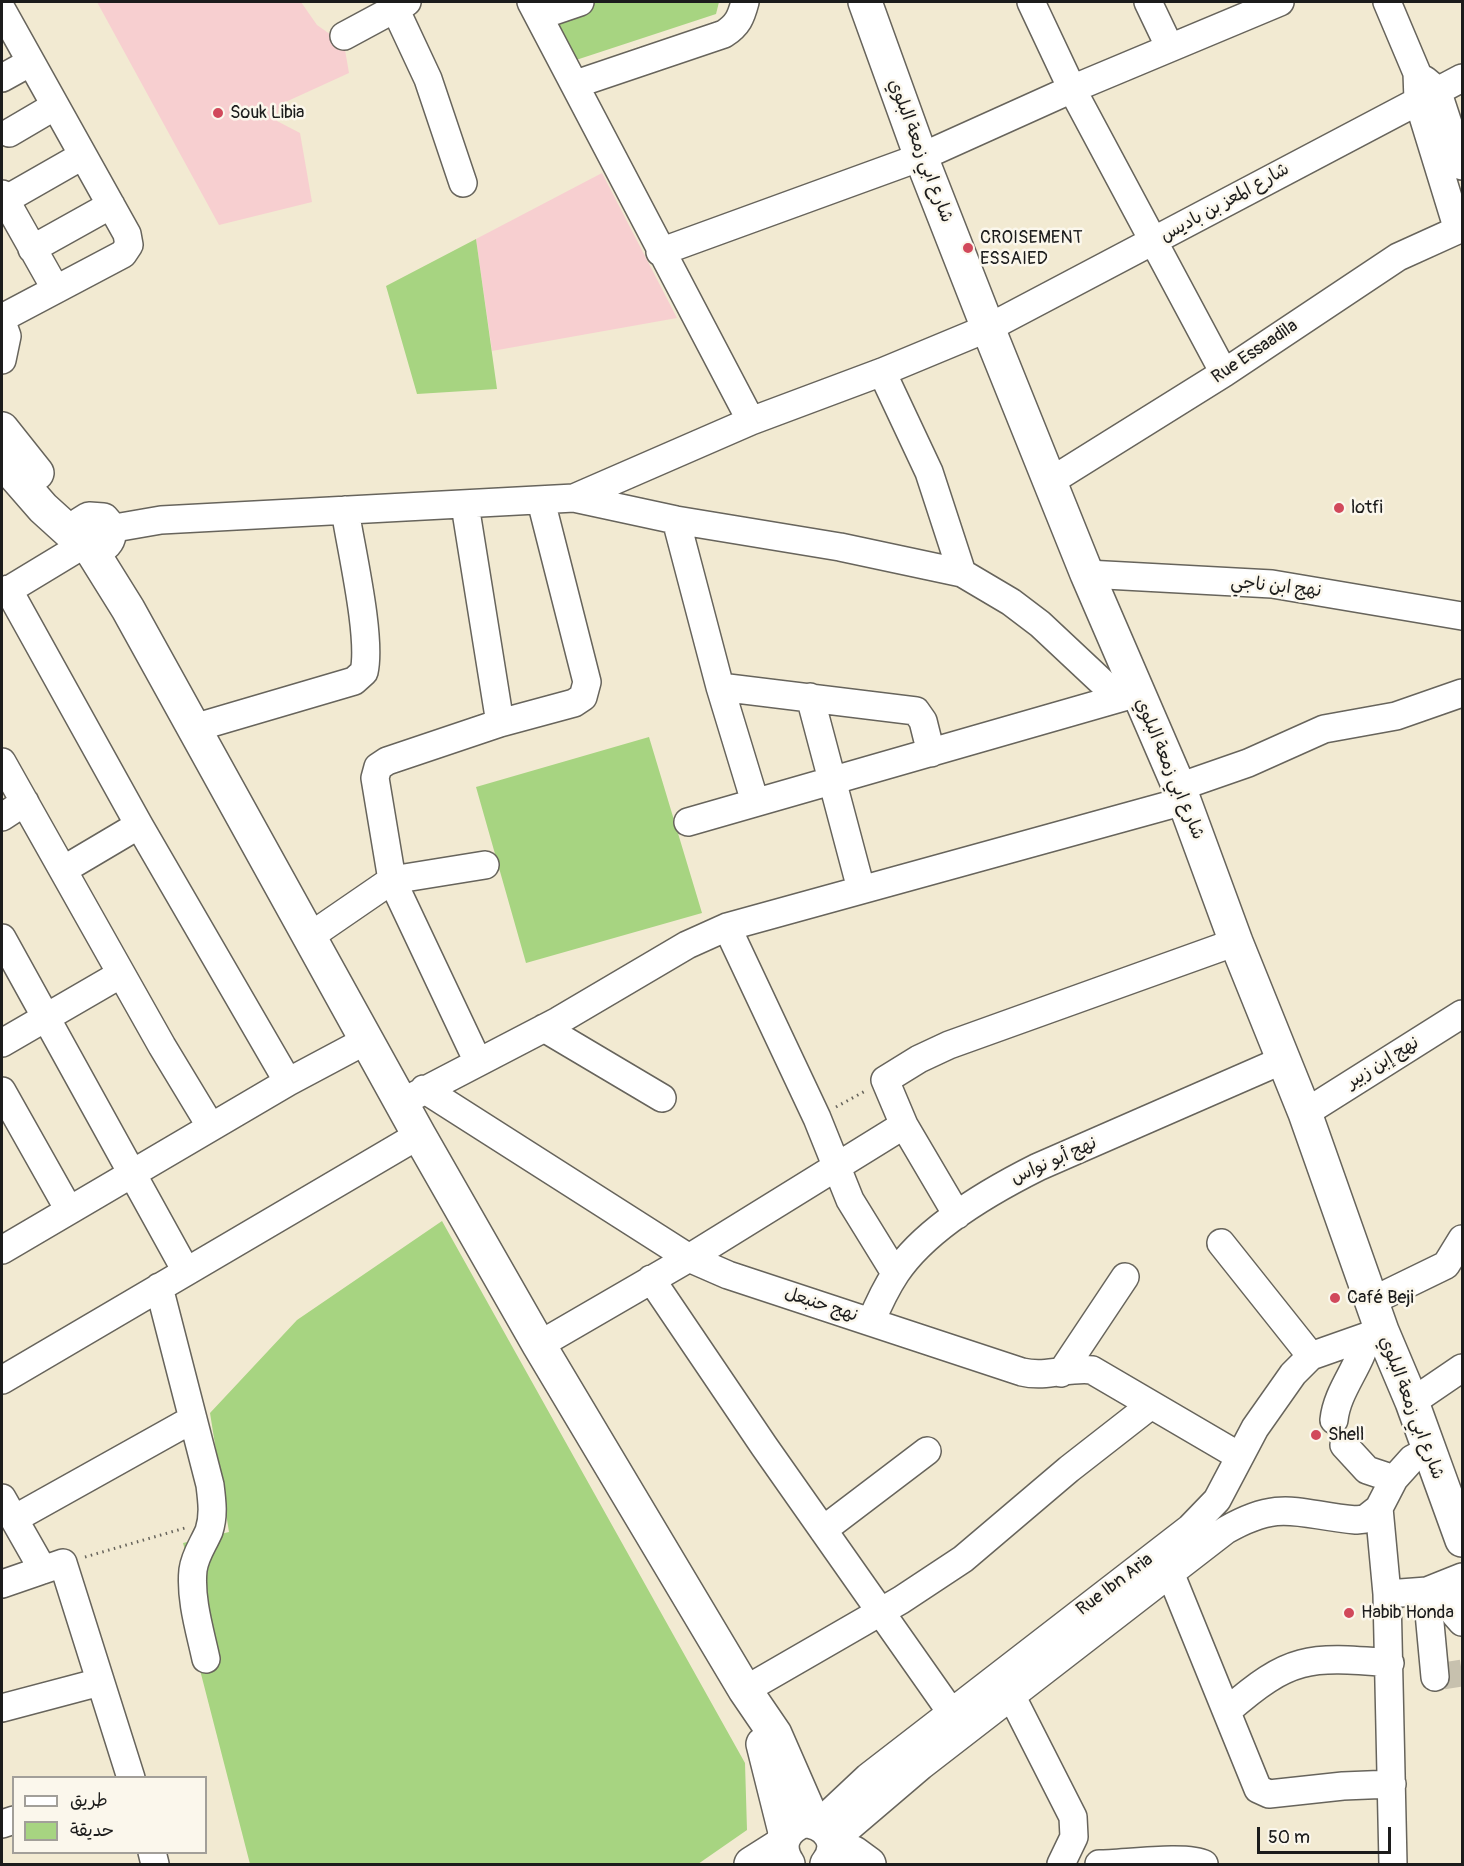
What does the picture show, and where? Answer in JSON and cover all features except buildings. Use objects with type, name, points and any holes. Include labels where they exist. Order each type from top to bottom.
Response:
[{"type":"main road","name":"شارع ابي زمعة البلوي","points":[[865,2],[921,157],[1088,574],[1128,696],[1181,794],[1236,942],[1305,1113],[1373,1323],[1443,1468],[1462,1540]]},
{"type":"main road","points":[[2,429],[95,536],[128,609],[365,1041],[412,1096],[419,1135],[539,1345],[747,1693],[810,1842]]},
{"type":"main road","points":[[5,470],[44,508],[95,536]]},
{"type":"main road","points":[[751,1864],[810,1842],[854,1853],[869,1864]]},
{"type":"street","points":[[580,2],[535,8],[576,84],[660,252],[751,421]]},
{"type":"street","points":[[576,84],[724,34],[735,28],[741,18],[745,2]]},
{"type":"street","points":[[1031,2],[1072,89],[1224,374]]},
{"type":"street","points":[[1148,2],[1170,48]]},
{"type":"street","points":[[660,252],[921,157],[1072,89],[1280,2]]},
{"type":"street","points":[[1387,2],[1424,88],[1462,166]]},
{"type":"street","points":[[344,36],[398,4],[428,79],[463,183]]},
{"type":"street","points":[[2,360],[7,336],[2,320],[54,288],[127,250],[127,234],[3,14]]},
{"type":"street","points":[[2,78],[31,62]]},
{"type":"street","name":"شارع المعز بن باديس","points":[[573,498],[751,421],[882,372],[988,327],[1154,242],[1424,88],[1462,78]]},
{"type":"street","points":[[1424,88],[1460,229]]},
{"type":"street","points":[[9,133],[55,106]]},
{"type":"street","points":[[54,288],[3,197],[82,156]]},
{"type":"street","points":[[32,249],[111,205]]},
{"type":"street","name":"Rue Essaadila","points":[[1051,481],[1224,374],[1398,257],[1460,229]]},
{"type":"street","points":[[882,372],[929,472],[962,573]]},
{"type":"street","points":[[288,1082],[5,592],[95,536],[161,520],[573,498],[676,520],[840,547],[962,573],[1011,602],[1128,696]]},
{"type":"street","points":[[478,1062],[392,880],[376,784],[378,767],[387,761],[500,723],[573,703],[583,697],[587,688],[541,501]]},
{"type":"street","points":[[465,505],[500,723]]},
{"type":"street","points":[[194,728],[354,681],[364,672],[366,656],[345,510]]},
{"type":"street","points":[[676,520],[720,687],[755,802]]},
{"type":"street","name":"نهج ابن ناجي","points":[[1088,574],[1272,584],[1462,615]]},
{"type":"street","points":[[720,687],[916,711],[923,721],[931,753]]},
{"type":"street","points":[[412,1096],[544,1028],[687,945],[727,927],[1181,794],[1324,729],[1396,716],[1462,693]]},
{"type":"street","points":[[688,822],[1128,696]]},
{"type":"street","points":[[810,697],[834,780],[861,889]]},
{"type":"street","points":[[2,762],[121,974],[211,1127]]},
{"type":"street","points":[[2,817],[25,802]]},
{"type":"street","points":[[63,870],[139,825]]},
{"type":"street","points":[[309,937],[392,880],[485,865]]},
{"type":"street","points":[[727,927],[817,1118],[850,1200],[895,1273]]},
{"type":"street","points":[[2,938],[135,1174],[186,1271]]},
{"type":"street","points":[[957,1215],[904,1125],[885,1080],[919,1059],[950,1045],[1236,942]]},
{"type":"street","points":[[2,1043],[121,974]]},
{"type":"street","name":"نهج إبن زبير","points":[[1305,1113],[1462,1014]]},
{"type":"street","points":[[544,1028],[662,1098]]},
{"type":"street","points":[[2,1250],[135,1174],[288,1082],[365,1041]]},
{"type":"street","name":"نهج أبو نواس","points":[[871,1322],[895,1273],[909,1256],[957,1215],[1001,1186],[1038,1167],[1283,1060]]},
{"type":"street","points":[[2,1091],[69,1210]]},
{"type":"street","name":"نهج حنبعل","points":[[412,1096],[689,1258],[728,1275],[1022,1372],[1038,1376],[1079,1368],[1092,1370],[1239,1456]]},
{"type":"street","points":[[539,1345],[689,1258],[904,1125]]},
{"type":"street","points":[[2,1380],[419,1135]]},
{"type":"street","name":"Rue Ibn Aria","points":[[810,1842],[868,1777],[1190,1528],[1216,1500],[1275,1396],[1311,1356],[1373,1323],[1446,1265],[1462,1239]]},
{"type":"street","points":[[1221,1243],[1311,1356]]},
{"type":"street","points":[[1061,1373],[1125,1277]]},
{"type":"street","points":[[651,1279],[951,1712]]},
{"type":"street","points":[[159,1287],[210,1485],[212,1520],[196,1556],[193,1572],[194,1601],[206,1659]]},
{"type":"street","points":[[1334,1420],[1336,1408],[1360,1362],[1373,1323]]},
{"type":"street","points":[[1412,1402],[1462,1368]]},
{"type":"street","points":[[747,1693],[879,1611],[901,1600],[963,1559],[1069,1469],[1151,1405]]},
{"type":"street","points":[[130,1776],[100,1682],[53,1567],[8,1508],[194,1419]]},
{"type":"street","points":[[1344,1445],[1366,1470],[1394,1479]]},
{"type":"street","points":[[823,1530],[927,1451]]},
{"type":"street","points":[[1393,1864],[1387,1594],[1379,1508],[1394,1479],[1412,1459],[1443,1468]]},
{"type":"street","name":"Rue Ibn Aria","points":[[810,1842],[921,1766],[1171,1575],[1226,1530],[1247,1518],[1267,1511],[1293,1511],[1356,1520],[1365,1519],[1379,1508]]},
{"type":"street","points":[[2,1584],[53,1567]]},
{"type":"street","points":[[1171,1575],[1254,1782],[1263,1793],[1392,1784]]},
{"type":"street","points":[[1227,1711],[1274,1674],[1306,1661],[1323,1659],[1390,1674],[1439,1676],[1450,1618],[1446,1584],[1387,1594]]},
{"type":"street","points":[[2,1708],[100,1682]]},
{"type":"street","points":[[1011,1695],[1073,1816],[1074,1837],[1061,1864],[1073,1864]]},
{"type":"street","points":[[1099,1864],[1182,1860],[1204,1864]]},
{"type":"path","points":[[817,1118],[885,1080]]},
{"type":"path","points":[[53,1567],[212,1520]]},
{"type":"shaded area","name":"Souk Libia","points":[[97,2],[301,2],[317,25],[344,44],[349,73],[279,105],[277,121],[300,133],[312,202],[219,225]]},
{"type":"shaded area","points":[[602,173],[677,318],[492,351],[476,239]]},
{"type":"green space","points":[[582,2],[719,2],[716,14],[576,60],[551,12]]},
{"type":"green space","points":[[476,239],[497,389],[417,394],[386,286]]},
{"type":"green space","points":[[649,737],[702,913],[526,963],[476,787]]},
{"type":"green space","points":[[442,1221],[745,1763],[747,1830],[698,1864],[250,1864],[200,1670],[216,1663],[183,1543],[229,1532],[210,1413],[297,1320]]},
{"type":"tunnel","points":[[1443,1676],[1462,1673]]},
{"type":"place","name":"Souk Libia","points":[[218,113]]},
{"type":"place","name":"CROISEMENT ESSAIED","points":[[968,248]]},
{"type":"place","name":"lotfi","points":[[1339,508]]},
{"type":"place","name":"Café Beji","points":[[1335,1298]]},
{"type":"place","name":"Shell","points":[[1316,1435]]},
{"type":"place","name":"Habib Honda","points":[[1349,1613]]}]
